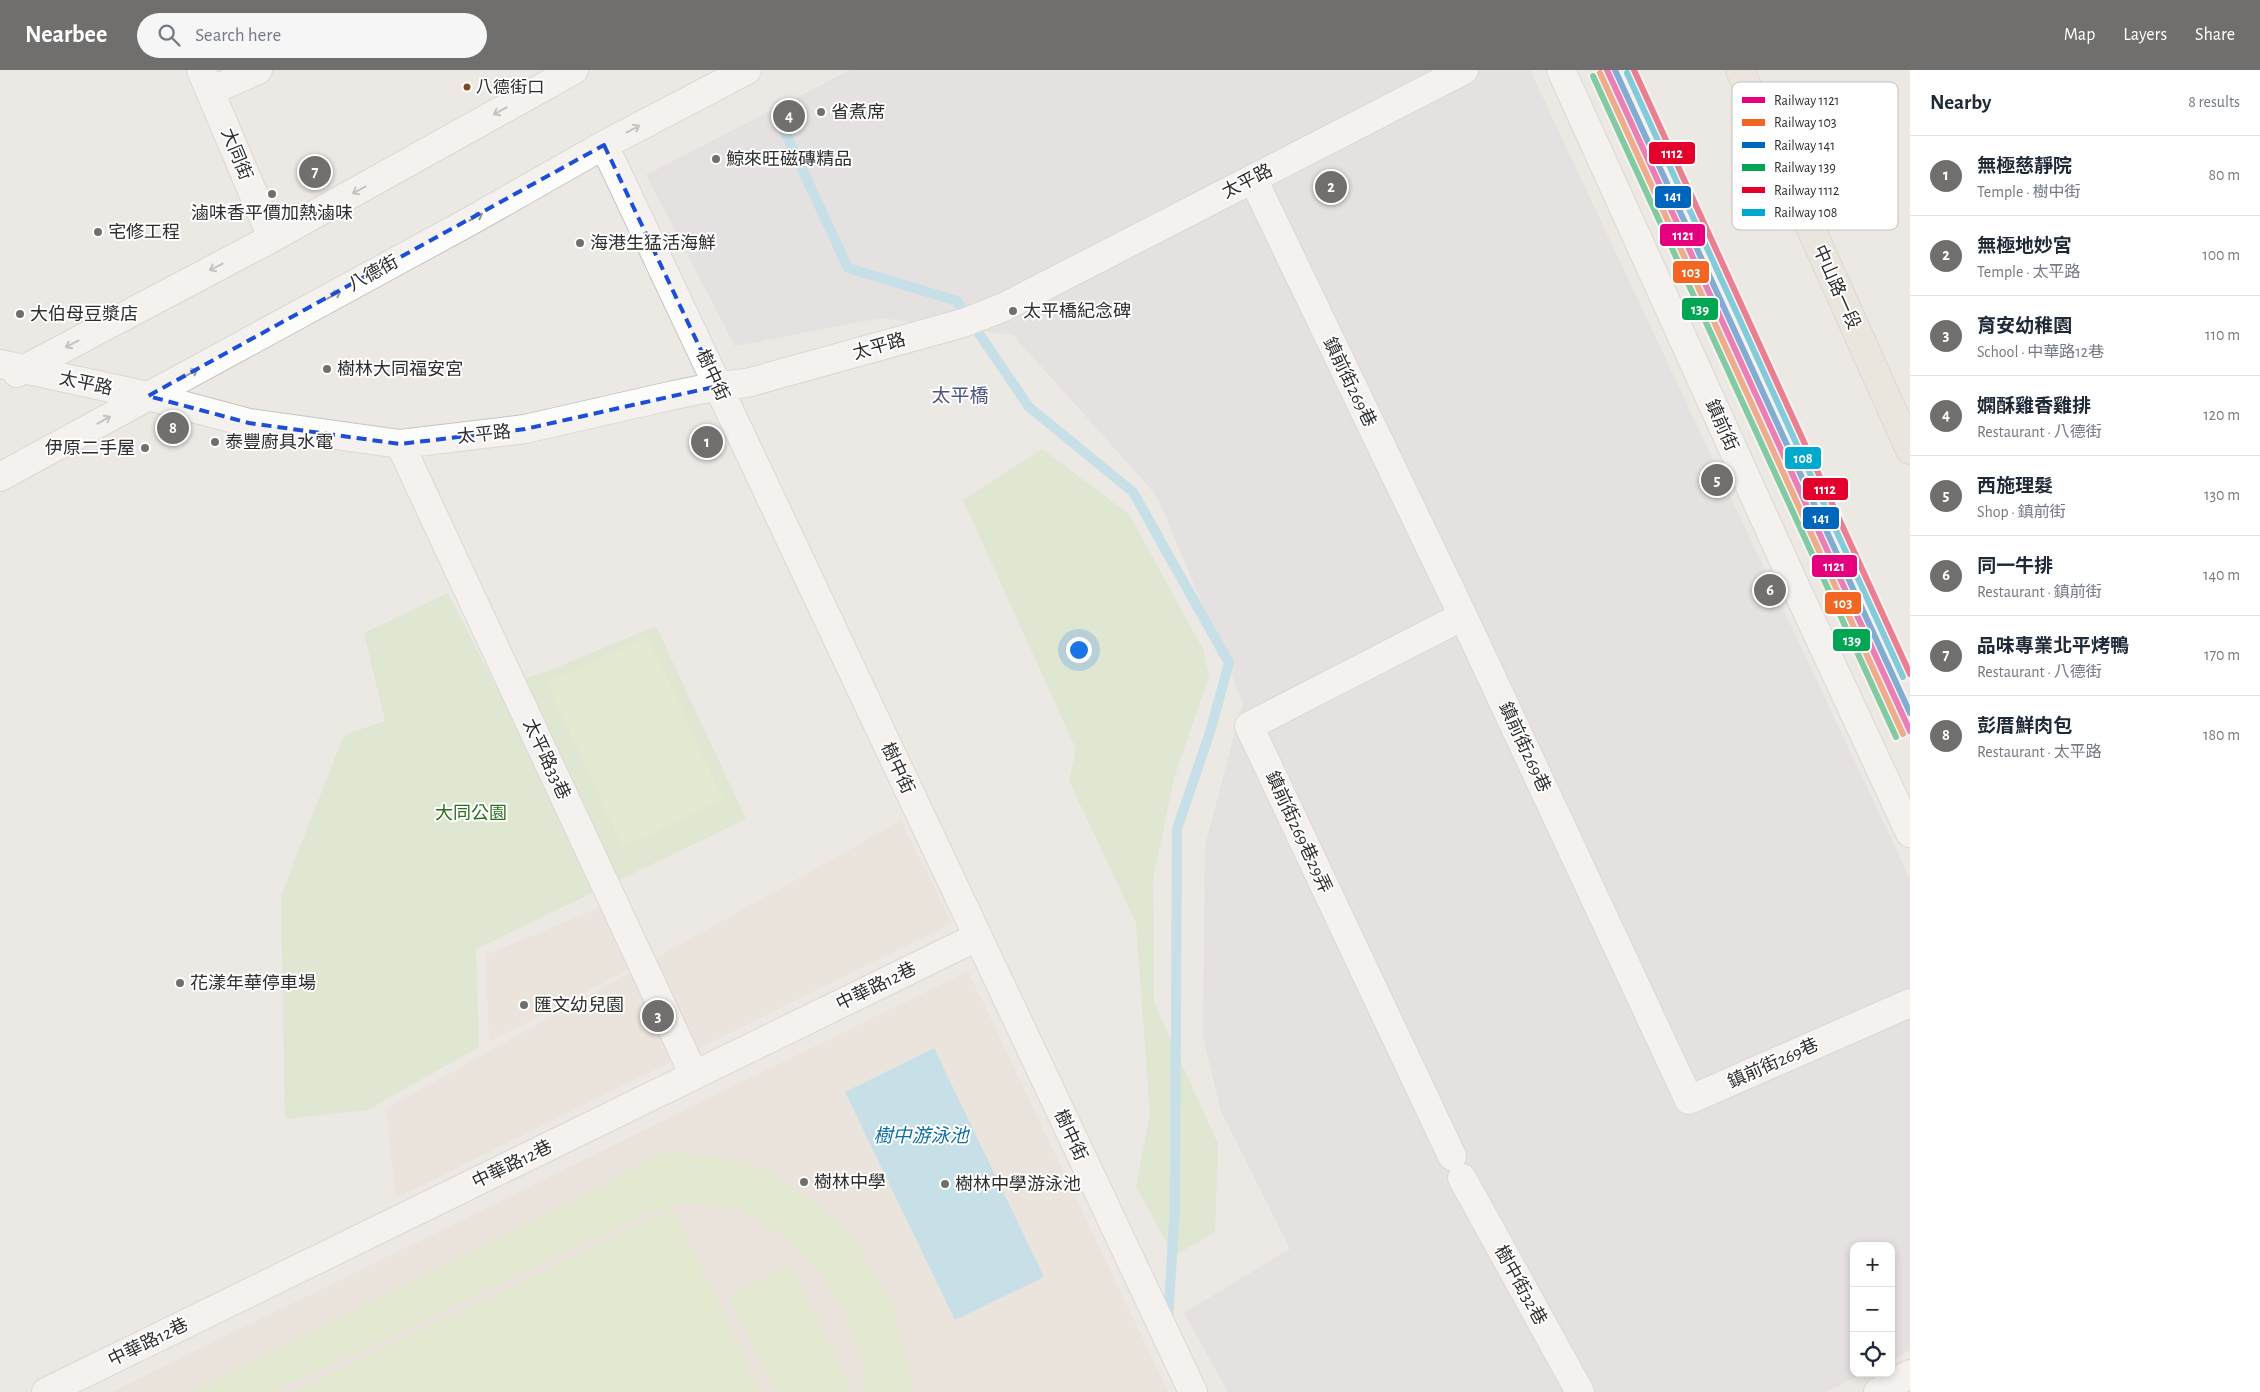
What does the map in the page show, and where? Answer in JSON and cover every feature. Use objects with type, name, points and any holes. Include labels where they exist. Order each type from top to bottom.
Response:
[{"type":"main road","name":"中山路一段","points":[[1740,70],[1745,82]]},
{"type":"main road","name":"中山路一段","points":[[1812,230],[1910,450]]},
{"type":"street","points":[[206,80],[258,70]]},
{"type":"street","points":[[0,383],[12,366],[272,238],[574,70]]},
{"type":"street","name":"八德街","points":[[0,477],[472,220],[604,145],[747,70]]},
{"type":"street","name":"太平路","points":[[12,366],[148,396],[249,423],[400,444],[526,430],[718,386],[747,384],[963,323],[1004,307],[1464,70]]},
{"type":"street","name":"鎮前街","points":[[1561,70],[1797,590],[1910,833]]},
{"type":"street","name":"大同街","points":[[206,80],[272,238]]},
{"type":"street","name":"樹中街","points":[[604,145],[1192,1392]]},
{"type":"street","name":"鎮前街269巷","points":[[1253,179],[1463,616],[1690,1100],[1910,1002]]},
{"type":"street","name":"太平路33巷","points":[[400,444],[694,1075]]},
{"type":"street","name":"鎮前街269巷29弄","points":[[1457,1167],[1249,726],[1463,616]]},
{"type":"street","name":"中華路12巷","points":[[46,1392],[978,937]]},
{"type":"street","name":"樹中街32巷","points":[[1457,1167],[1580,1392]]},
{"type":"street","points":[[1878,1392],[1910,1374]]},
{"type":"highlighted area","points":[[604,145],[718,386],[525,429],[400,444],[249,423],[148,396]]},
{"type":"shaded area","points":[[850,70],[1530,70],[1910,879],[1910,1350],[1895,1358],[1895,1242],[1850,1242],[1850,1377],[1856,1377],[1826,1392],[1228,1392],[1184,1313],[1290,1249],[1221,1111],[1203,1037],[1205,846],[1243,702],[1157,496],[1013,335],[880,318],[735,346],[646,175]]},
{"type":"shaded area","points":[[901,821],[952,923],[396,1198],[386,1109]]},
{"type":"shaded area","name":"匯文幼兒園","points":[[605,905],[634,967],[489,1042],[486,955]]},
{"type":"shaded area","name":"樹林中學","points":[[968,971],[1168,1392],[112,1392]]},
{"type":"green space","points":[[1042,449],[1129,514],[1203,649],[1209,676],[1175,775],[1153,878],[1154,1002],[1218,1144],[1215,1232],[1174,1256],[1136,1187],[1150,1114],[1136,923],[1069,781],[1076,749],[963,500]]},
{"type":"green space","name":"大同公園","points":[[448,593],[496,687],[543,673],[656,626],[746,819],[476,949],[479,1047],[367,1110],[285,1119],[281,895],[344,735],[385,721],[364,633]]},
{"type":"green space","points":[[648,636],[723,800],[623,847],[547,683]]},
{"type":"green space","points":[[668,1151],[752,1163],[805,1195],[852,1236],[893,1306],[915,1392],[864,1392],[863,1364],[848,1322],[823,1277],[777,1232],[738,1209],[686,1203],[647,1212],[274,1392],[193,1392]]},
{"type":"green space","points":[[672,1209],[762,1392],[294,1392]]},
{"type":"green space","points":[[791,1265],[853,1392],[776,1392],[728,1296]]},
{"type":"water","name":"樹林中學游泳池","points":[[934,1048],[1044,1277],[955,1320],[845,1092]]},
{"type":"waterway","points":[[783,128],[848,268],[957,301],[1029,407],[1133,492],[1229,663],[1210,732],[1177,829],[1175,1208],[1168,1320]]},
{"type":"rail line","name":"1121","points":[[1607,70],[1910,731]]},
{"type":"rail line","name":"141","points":[[1615,70],[1910,713]]},
{"type":"rail line","name":"1112","points":[[1634,70],[1910,674]]},
{"type":"rail line","name":"103","points":[[1600,73],[1903,734]]},
{"type":"rail line","name":"108","points":[[1627,73],[1903,677]]},
{"type":"rail line","name":"139","points":[[1593,76],[1896,737]]},
{"type":"place","name":"八德街口","points":[[467,87]]},
{"type":"place","name":"省煮席","points":[[821,112]]},
{"type":"place","name":"嫻酥雞香雞排","points":[[789,116]]},
{"type":"place","name":"鯨來旺磁磚精品","points":[[716,159]]},
{"type":"place","name":"品味專業北平烤鴨","points":[[315,172]]},
{"type":"place","name":"無極地妙宮","points":[[1331,187]]},
{"type":"place","name":"滷味香平價加熱滷味","points":[[272,194]]},
{"type":"place","name":"宅修工程","points":[[98,232]]},
{"type":"place","name":"海港生猛活海鮮","points":[[580,243]]},
{"type":"place","name":"太平橋紀念碑","points":[[1013,311]]},
{"type":"place","name":"大伯母豆漿店","points":[[20,314]]},
{"type":"place","name":"樹林大同福安宮","points":[[327,369]]},
{"type":"place","name":"彭厝鮮肉包","points":[[173,428]]},
{"type":"place","name":"泰豐廚具水電","points":[[215,442]]},
{"type":"place","name":"無極慈靜院","points":[[707,442]]},
{"type":"place","name":"伊原二手屋","points":[[145,448]]},
{"type":"place","name":"西施理髮","points":[[1717,480]]},
{"type":"place","name":"同一牛排","points":[[1770,590]]},
{"type":"place","name":"花漾年華停車場","points":[[180,983]]},
{"type":"place","name":"匯文幼兒園","points":[[524,1005]]},
{"type":"place","name":"育安幼稚園","points":[[658,1016]]},
{"type":"place","name":"樹林中學","points":[[804,1182]]},
{"type":"place","name":"樹林中學游泳池","points":[[945,1184]]},
{"type":"district","name":"太平橋","points":[[960,395]]},
{"type":"water label","name":"樹中游泳池","points":[[921,1135]]}]
